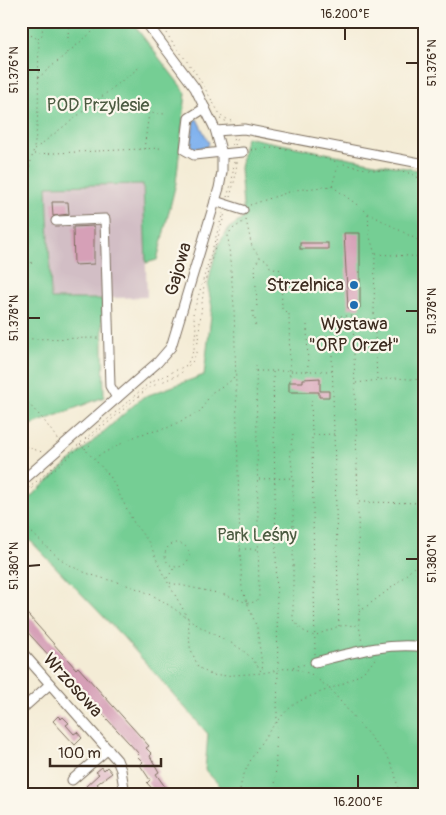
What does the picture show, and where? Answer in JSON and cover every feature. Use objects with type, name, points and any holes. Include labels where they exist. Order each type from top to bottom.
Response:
[{"type":"street","name":"Gajowa","points":[[21,482],[158,362],[171,347],[222,178],[222,153],[216,131],[205,108],[190,82],[145,21]]},
{"type":"street","points":[[205,108],[189,118],[185,150],[194,155],[237,152]]},
{"type":"street","points":[[216,131],[236,128],[425,164]]},
{"type":"street","points":[[215,201],[245,213]]},
{"type":"street","points":[[56,221],[105,219],[110,386],[117,398]]},
{"type":"street","points":[[315,662],[362,650],[425,647]]},
{"type":"street","name":"Wrzosowa","points":[[21,651],[108,749],[122,770],[125,794]]},
{"type":"street","points":[[21,710],[50,684]]},
{"type":"street","points":[[72,780],[108,749]]},
{"type":"path","points":[[21,187],[30,171],[34,150],[38,39],[42,35],[43,21]]},
{"type":"path","points":[[67,54],[69,21]]},
{"type":"path","points":[[38,78],[105,21]]},
{"type":"path","points":[[157,21],[197,74],[221,116],[232,121],[236,128]]},
{"type":"path","points":[[21,34],[34,36],[38,39]]},
{"type":"path","points":[[34,150],[140,66]]},
{"type":"path","points":[[144,150],[149,113],[166,114]]},
{"type":"path","points":[[21,496],[148,388],[180,374],[193,361],[197,350],[204,285],[232,182],[237,152],[269,147],[286,148],[368,169],[407,171],[425,181]]},
{"type":"path","points":[[33,154],[162,148]]},
{"type":"path","points":[[332,186],[339,163]]},
{"type":"path","points":[[21,170],[30,171]]},
{"type":"path","points":[[263,673],[257,628],[242,588],[236,372],[228,236],[231,229],[252,204],[286,192],[332,186],[368,213],[425,244]]},
{"type":"path","points":[[81,445],[148,384],[183,369],[190,362],[194,354],[196,326],[193,314],[226,205]]},
{"type":"path","points":[[245,213],[252,248],[260,257],[267,260],[270,267],[280,270],[282,309],[289,314],[290,382]]},
{"type":"path","points":[[368,213],[369,234],[375,254],[374,312],[377,379]]},
{"type":"path","points":[[375,254],[425,257]]},
{"type":"path","points":[[256,325],[255,317],[253,317],[253,309],[257,309],[255,265],[260,257]]},
{"type":"path","points":[[21,264],[36,263]]},
{"type":"path","points":[[339,626],[331,316],[353,316],[359,625],[362,650]]},
{"type":"path","points":[[307,325],[308,372]]},
{"type":"path","points":[[21,346],[24,339],[108,338]]},
{"type":"path","points":[[169,583],[222,594],[248,603],[255,602],[259,598],[256,365]]},
{"type":"path","points":[[256,371],[332,371]]},
{"type":"path","points":[[93,458],[138,435],[167,428],[201,411],[211,393],[232,380],[236,372]]},
{"type":"path","points":[[273,372],[278,671],[275,794]]},
{"type":"path","points":[[355,384],[377,379],[425,380]]},
{"type":"path","points":[[21,396],[44,419],[62,446]]},
{"type":"path","points":[[81,445],[116,486],[130,517],[150,544],[166,579],[188,618],[190,647],[198,667],[211,675],[220,676],[278,671],[315,662],[311,400]]},
{"type":"path","points":[[293,434],[291,446],[293,450],[290,452],[292,453],[290,459],[293,465],[293,620],[302,630],[314,636],[339,626],[359,625]]},
{"type":"path","points":[[312,435],[335,434]]},
{"type":"path","points":[[21,445],[52,455]]},
{"type":"path","points":[[84,449],[90,445]]},
{"type":"path","points":[[258,480],[293,478]]},
{"type":"path","points":[[358,502],[425,503]]},
{"type":"path","points":[[21,523],[69,565],[87,574],[137,588],[165,601],[196,624],[235,644],[255,660],[263,673]]},
{"type":"path","points":[[166,579],[176,567],[183,565],[189,556],[185,546],[178,543],[170,545],[165,552],[166,560],[176,567]]},
{"type":"path","points":[[240,549],[258,549]]},
{"type":"path","points":[[359,612],[395,585],[425,557]]},
{"type":"path","points":[[240,794],[242,774],[248,761],[285,712],[296,703],[360,674],[376,658],[379,648]]},
{"type":"path","points":[[292,668],[311,674],[330,689],[389,759],[399,794]]},
{"type":"path","points":[[422,794],[425,790]]},
{"type":"shaded area","points":[[143,183],[147,297],[51,300],[47,186]]},
{"type":"green space","name":"POD Przylesie","points":[[21,21],[131,21],[186,93],[176,183],[157,260],[146,263],[143,184],[47,186],[51,299],[102,299],[104,397],[21,429]]},
{"type":"green space","name":"Park Leśny","points":[[246,137],[425,171],[425,794],[228,794],[205,770],[208,734],[124,638],[21,531],[21,505],[143,397],[204,375],[212,307],[208,287],[211,270],[218,245],[229,228],[244,218],[240,168]]},
{"type":"water","points":[[197,119],[209,143],[207,147],[193,148],[191,145],[194,120]]},
{"type":"building","points":[[52,202],[68,202],[69,214],[53,216]]},
{"type":"building","points":[[94,226],[94,264],[74,265],[73,227]]},
{"type":"building","points":[[344,233],[360,233],[360,308],[348,308]]},
{"type":"building","points":[[300,243],[328,243],[328,249],[300,249]]},
{"type":"building","points":[[320,378],[320,391],[329,391],[329,397],[319,397],[319,392],[289,392],[289,382],[303,382],[303,379]]},
{"type":"building","points":[[21,607],[76,669],[78,667],[149,746],[146,748],[152,754],[150,756],[159,772],[156,774],[170,794],[157,794],[147,783],[150,780],[140,765],[143,762],[137,756],[139,754],[21,625]]},
{"type":"building","points":[[58,716],[61,719],[63,717],[69,723],[66,725],[74,734],[77,732],[82,738],[75,745],[53,721]]},
{"type":"building","points":[[102,767],[104,770],[107,767],[112,773],[97,784],[100,787],[93,794],[86,786],[99,774],[96,772]]},
{"type":"place","name":"Strzelnica","points":[[354,285]]},
{"type":"place","name":"Wystawa \"ORP Orzeł\"","points":[[354,305]]}]
